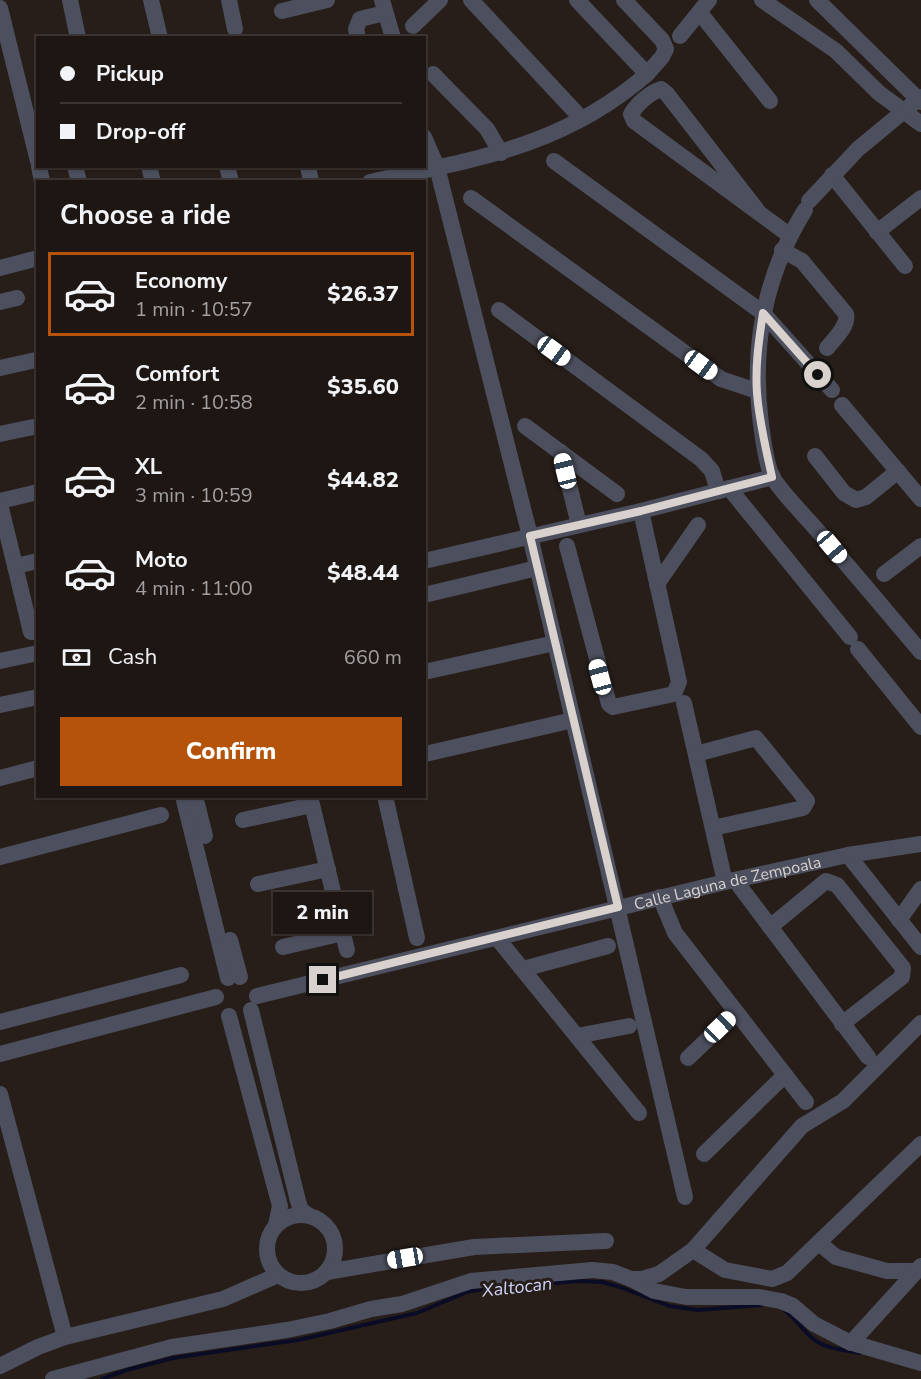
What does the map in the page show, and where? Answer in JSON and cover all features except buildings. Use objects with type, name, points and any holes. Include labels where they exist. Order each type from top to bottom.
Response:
[{"type":"street","points":[[70,0],[78,36]]},
{"type":"street","points":[[151,0],[160,36]]},
{"type":"street","points":[[229,0],[236,29]]},
{"type":"street","points":[[282,11],[327,0]]},
{"type":"street","points":[[413,26],[440,0]]},
{"type":"street","points":[[471,0],[582,119]]},
{"type":"street","points":[[577,0],[647,74]]},
{"type":"street","points":[[379,180],[501,153],[539,140],[608,105],[647,74],[666,49],[662,40],[624,0]]},
{"type":"street","points":[[762,0],[836,51],[879,93],[921,124]]},
{"type":"street","points":[[817,0],[920,100],[858,149],[832,175],[807,206],[786,243],[763,313],[758,351],[757,391],[763,437],[772,477],[921,652]]},
{"type":"street","points":[[680,36],[705,6],[770,101]]},
{"type":"street","points":[[358,36],[356,29],[360,19],[384,7],[392,36]]},
{"type":"street","points":[[0,8],[36,153]]},
{"type":"street","points":[[433,74],[487,129],[501,153]]},
{"type":"street","points":[[757,210],[634,121],[630,114],[634,108],[661,89],[667,94],[757,210],[846,314],[845,324],[827,348]]},
{"type":"street","points":[[426,142],[437,167],[530,536],[685,1197]]},
{"type":"street","points":[[554,161],[763,313],[832,390]]},
{"type":"street","points":[[832,175],[905,267]]},
{"type":"street","points":[[471,198],[721,379],[739,387],[757,391]]},
{"type":"street","points":[[877,232],[921,198]]},
{"type":"street","points":[[0,268],[36,259]]},
{"type":"street","points":[[0,302],[17,298]]},
{"type":"street","points":[[499,310],[701,459],[723,489],[854,643],[921,727]]},
{"type":"street","points":[[0,368],[36,360]]},
{"type":"street","points":[[842,405],[921,499]]},
{"type":"street","points":[[0,434],[36,426]]},
{"type":"street","points":[[525,426],[617,494]]},
{"type":"street","points":[[561,452],[579,525]]},
{"type":"street","points":[[815,456],[844,493],[855,500],[866,497],[897,471]]},
{"type":"street","points":[[426,561],[641,511],[772,477]]},
{"type":"street","points":[[36,493],[0,503],[32,632],[36,631]]},
{"type":"street","points":[[567,546],[606,699],[613,707],[674,694],[679,682],[641,511]]},
{"type":"street","points":[[657,584],[698,525]]},
{"type":"street","points":[[884,574],[921,546]]},
{"type":"street","points":[[15,566],[36,561]]},
{"type":"street","points":[[426,595],[537,568]]},
{"type":"street","points":[[426,672],[555,643]]},
{"type":"street","points":[[0,662],[36,653]]},
{"type":"street","points":[[0,705],[36,696]]},
{"type":"street","points":[[684,703],[713,828],[730,881],[770,927],[868,1057]]},
{"type":"street","points":[[426,754],[573,720]]},
{"type":"street","points":[[696,754],[756,738],[807,801],[803,808],[713,828]]},
{"type":"street","points":[[0,778],[36,769]]},
{"type":"street","points":[[184,798],[234,977]]},
{"type":"street","points":[[195,798],[234,977]]},
{"type":"street","points":[[385,798],[417,938]]},
{"type":"street","points":[[243,820],[311,801],[347,950]]},
{"type":"street","points":[[0,857],[161,815]]},
{"type":"street","name":"Calle Laguna de Zempoala","points":[[254,1003],[618,907],[848,855],[921,844]]},
{"type":"street","points":[[848,855],[921,947]]},
{"type":"street","points":[[258,884],[328,869]]},
{"type":"street","points":[[770,927],[826,882],[832,882],[837,885],[903,968],[902,977],[842,1024]]},
{"type":"street","points":[[898,920],[921,890]]},
{"type":"street","points":[[660,897],[675,933],[806,1102]]},
{"type":"street","points":[[283,947],[343,933]]},
{"type":"street","points":[[497,938],[639,1113]]},
{"type":"street","points":[[523,969],[608,945]]},
{"type":"street","points":[[0,1022],[181,975]]},
{"type":"street","points":[[254,1003],[245,1015],[229,1016],[222,1012],[218,1005],[217,989],[221,983],[234,977],[250,981],[255,988],[254,1003],[298,1201],[302,1210],[324,1224],[334,1239],[335,1256],[327,1272]]},
{"type":"street","points":[[0,1054],[216,997]]},
{"type":"street","points":[[688,1058],[736,1012]]},
{"type":"street","points":[[229,1016],[280,1206],[276,1225],[270,1234],[268,1260],[278,1275],[286,1280],[303,1284],[312,1282],[327,1272],[474,1247],[606,1241]]},
{"type":"street","points":[[631,1279],[642,1279],[659,1274],[693,1250],[802,1126],[843,1101],[921,1023]]},
{"type":"street","points":[[577,1036],[629,1026]]},
{"type":"street","points":[[704,1154],[785,1075]]},
{"type":"street","points":[[0,1094],[65,1337]]},
{"type":"street","points":[[693,1250],[725,1270],[772,1279],[787,1273],[921,1144]]},
{"type":"street","points":[[276,1225],[290,1216],[308,1215]]},
{"type":"street","points":[[819,1243],[836,1257],[887,1271],[919,1268]]},
{"type":"street","points":[[851,1343],[919,1268]]},
{"type":"street","points":[[53,1379],[172,1347],[287,1330],[330,1321],[402,1304],[471,1281],[592,1270],[613,1272],[654,1291],[686,1297],[759,1297],[781,1301],[793,1306],[814,1323],[851,1343],[921,1363]]},
{"type":"street","points":[[0,1366],[38,1347],[65,1337],[223,1299],[278,1275]]},
{"type":"waterway","name":"Xaltocan","points":[[102,1379],[173,1358],[298,1340],[417,1313],[467,1292],[483,1289],[578,1281],[602,1282],[669,1306],[698,1310],[762,1305]]},
{"type":"waterway","name":"Xaltocan","points":[[784,1310],[816,1341],[834,1348],[860,1353]]},
{"type":"route","points":[[323,980],[618,907],[530,536],[641,511],[772,477],[763,437],[757,391],[758,351],[763,313],[818,375]]}]
